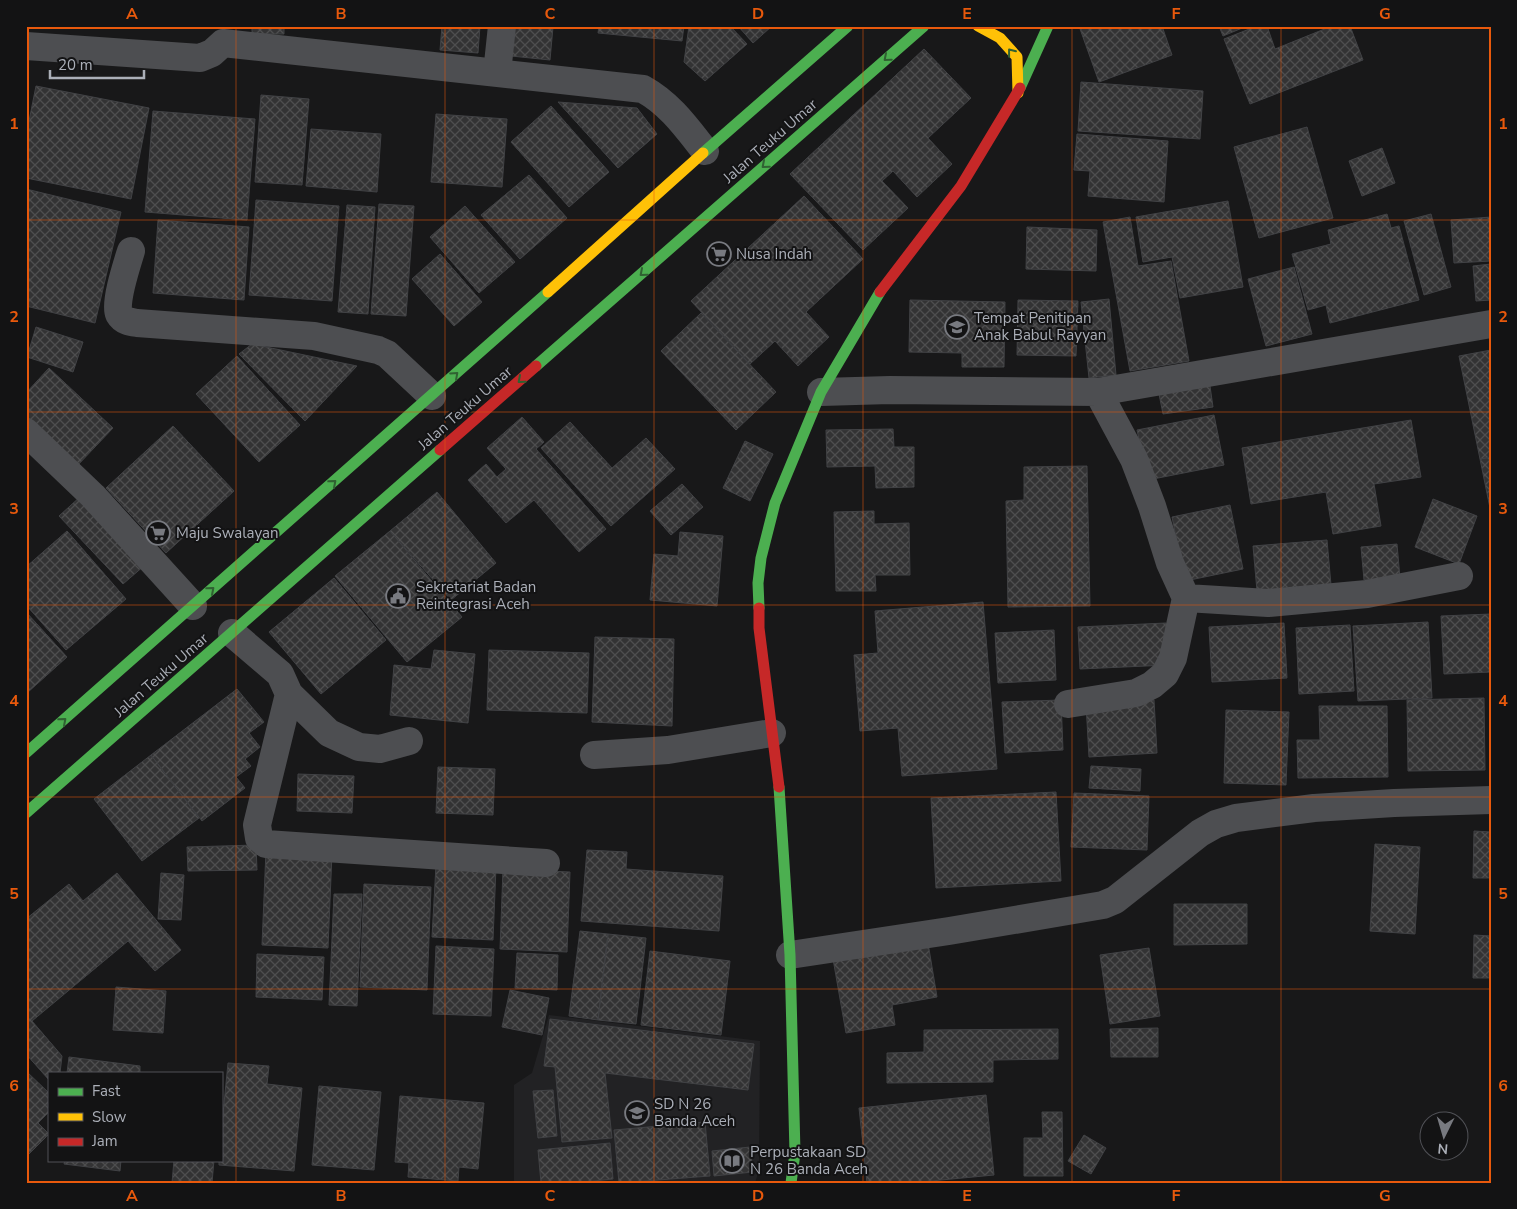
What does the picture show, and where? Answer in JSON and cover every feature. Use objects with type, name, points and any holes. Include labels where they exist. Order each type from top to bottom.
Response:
[{"type":"main road","name":"Jalan Teuku Umar","points":[[26,753],[432,396],[705,151],[848,26]]},
{"type":"main road","name":"Jalan Teuku Umar","points":[[26,813],[924,26]]},
{"type":"main road","points":[[978,26],[1000,38],[1017,58],[1018,93]]},
{"type":"main road","points":[[791,1183],[795,1153],[790,955],[778,779],[759,628],[758,583],[761,558],[776,503],[820,392],[875,298],[961,186],[1018,93],[1048,26]]},
{"type":"street","points":[[497,73],[502,26]]},
{"type":"street","points":[[26,46],[200,58],[212,53],[223,35],[497,73],[643,90],[655,96],[674,112],[705,151]]},
{"type":"street","points":[[131,251],[118,304],[118,314],[124,320],[137,323],[314,336],[378,350],[388,354],[432,396]]},
{"type":"street","points":[[820,392],[890,390],[1098,392],[1491,324]]},
{"type":"street","points":[[1068,704],[1136,693],[1152,685],[1165,674],[1173,658],[1186,598],[1170,563],[1152,506],[1134,459],[1098,392]]},
{"type":"street","points":[[26,432],[93,496],[193,606]]},
{"type":"street","points":[[1186,598],[1278,602],[1367,594],[1459,576]]},
{"type":"street","points":[[232,633],[280,674],[289,694],[329,733],[359,747],[380,749],[408,741]]},
{"type":"street","points":[[289,694],[257,825],[259,838],[266,844],[546,863]]},
{"type":"street","points":[[594,755],[668,750],[772,733]]},
{"type":"street","points":[[790,955],[1103,906],[1115,900],[1200,833],[1216,824],[1236,818],[1314,808],[1491,800]]},
{"type":"shaded area","name":"SD N 26 Banda Aceh","points":[[549,1015],[760,1041],[759,1170],[755,1183],[514,1183],[514,1085],[532,1073]]},
{"type":"building","points":[[252,26],[284,26],[284,34],[252,34]]},
{"type":"building","points":[[442,26],[480,26],[478,53],[440,50]]},
{"type":"building","points":[[514,26],[553,27],[550,60],[511,56]]},
{"type":"building","points":[[599,26],[684,26],[682,41],[598,33]]},
{"type":"building","points":[[689,26],[730,26],[747,44],[705,81],[684,62]]},
{"type":"building","points":[[738,26],[772,26],[753,43]]},
{"type":"building","points":[[1079,26],[1162,26],[1172,55],[1099,82]]},
{"type":"building","points":[[1219,26],[1247,26],[1223,36]]},
{"type":"building","points":[[1257,26],[1267,26],[1275,49],[1332,26],[1350,26],[1363,60],[1250,104],[1224,39]]},
{"type":"building","points":[[924,49],[971,98],[928,138],[952,164],[917,197],[893,171],[882,181],[908,208],[863,250],[790,174]]},
{"type":"building","points":[[1081,82],[1203,91],[1200,139],[1078,131]]},
{"type":"building","points":[[36,86],[149,108],[131,199],[26,178],[26,136]]},
{"type":"building","points":[[261,95],[309,99],[302,185],[255,182]]},
{"type":"building","points":[[558,102],[637,108],[657,134],[618,168]]},
{"type":"building","points":[[551,106],[609,172],[569,207],[511,142]]},
{"type":"building","points":[[153,111],[255,119],[247,220],[145,212]]},
{"type":"building","points":[[436,114],[507,119],[502,187],[431,182]]},
{"type":"building","points":[[1307,127],[1333,218],[1259,238],[1234,147]]},
{"type":"building","points":[[311,129],[381,134],[377,192],[306,186]]},
{"type":"building","points":[[1077,134],[1168,141],[1164,202],[1088,196],[1090,171],[1074,170]]},
{"type":"building","points":[[1382,148],[1395,183],[1362,196],[1349,161]]},
{"type":"building","points":[[529,175],[567,218],[520,259],[481,215]]},
{"type":"building","points":[[26,189],[121,212],[95,323],[26,306]]},
{"type":"building","points":[[804,196],[863,259],[806,312],[829,337],[798,366],[775,341],[750,364],[691,301]]},
{"type":"building","points":[[256,200],[339,206],[332,301],[249,295]]},
{"type":"building","points":[[1228,201],[1243,287],[1180,298],[1172,257],[1143,262],[1136,217]]},
{"type":"building","points":[[379,204],[414,206],[406,316],[371,314]]},
{"type":"building","points":[[347,205],[375,207],[368,314],[338,312]]},
{"type":"building","points":[[465,206],[515,262],[479,293],[430,237]]},
{"type":"building","points":[[1387,214],[1391,228],[1399,226],[1419,300],[1330,323],[1326,305],[1308,310],[1292,254],[1331,244],[1328,230]]},
{"type":"building","points":[[1431,214],[1451,287],[1424,295],[1404,221]]},
{"type":"building","points":[[1130,217],[1138,266],[1171,261],[1189,361],[1130,371],[1103,222]]},
{"type":"building","points":[[1491,217],[1491,261],[1454,263],[1451,220]]},
{"type":"building","points":[[158,220],[249,227],[244,300],[153,293]]},
{"type":"building","points":[[1027,227],[1097,230],[1096,271],[1026,269]]},
{"type":"building","points":[[440,254],[482,302],[454,326],[412,279]]},
{"type":"building","points":[[1491,264],[1491,300],[1476,301],[1473,266]]},
{"type":"building","points":[[1294,267],[1312,334],[1266,346],[1248,279]]},
{"type":"building","points":[[1109,299],[1116,375],[1089,378],[1081,302]]},
{"type":"building","name":"Tempat Penitipan Anak Babul Rayyan","points":[[910,300],[1005,302],[1004,367],[962,367],[962,353],[909,352]]},
{"type":"building","points":[[1018,300],[1078,301],[1076,356],[1017,355]]},
{"type":"building","points":[[701,313],[776,392],[736,430],[661,351]]},
{"type":"building","points":[[36,327],[83,342],[73,372],[27,357]]},
{"type":"building","points":[[252,344],[357,366],[305,421],[239,354]]},
{"type":"building","points":[[1491,350],[1491,457],[1480,459],[1459,356]]},
{"type":"building","points":[[237,356],[300,425],[259,462],[196,394]]},
{"type":"building","points":[[49,368],[113,428],[76,467],[26,421],[26,393]]},
{"type":"building","points":[[1210,386],[1213,407],[1163,414],[1159,394]]},
{"type":"building","points":[[1214,415],[1224,465],[1148,480],[1137,430]]},
{"type":"building","points":[[522,417],[544,442],[536,449],[606,529],[579,552],[534,500],[506,523],[468,480],[486,464],[497,477],[506,469],[487,448]]},
{"type":"building","points":[[1411,420],[1421,477],[1374,484],[1381,526],[1333,534],[1326,492],[1251,504],[1242,448]]},
{"type":"building","points":[[570,422],[612,468],[646,438],[675,469],[611,526],[541,448]]},
{"type":"building","points":[[173,426],[234,491],[166,553],[106,488]]},
{"type":"building","points":[[893,429],[894,447],[914,447],[914,487],[876,488],[875,466],[827,467],[826,430]]},
{"type":"building","points":[[745,441],[773,454],[750,501],[723,488]]},
{"type":"building","points":[[1491,457],[1491,513],[1480,459]]},
{"type":"building","points":[[1087,466],[1090,606],[1008,607],[1006,501],[1024,500],[1024,467]]},
{"type":"building","points":[[682,484],[703,507],[671,535],[650,511]]},
{"type":"building","points":[[437,492],[496,563],[451,600],[390,531]]},
{"type":"building","points":[[81,496],[145,565],[123,584],[59,516]]},
{"type":"building","points":[[1433,499],[1477,516],[1459,564],[1415,547]]},
{"type":"building","points":[[1230,505],[1243,569],[1185,581],[1172,517]]},
{"type":"building","points":[[874,511],[874,524],[909,523],[910,575],[875,575],[876,591],[836,591],[834,512]]},
{"type":"building","points":[[67,531],[126,599],[66,650],[26,605],[26,567]]},
{"type":"building","name":"Sekretariat Badan Reintegrasi Aceh","points":[[390,531],[462,617],[407,662],[335,576]]},
{"type":"building","points":[[680,532],[723,536],[717,606],[650,600],[654,554],[678,556]]},
{"type":"building","points":[[1327,540],[1331,585],[1257,591],[1253,546]]},
{"type":"building","points":[[1397,544],[1400,578],[1364,580],[1361,547]]},
{"type":"building","points":[[334,578],[386,640],[321,694],[269,632]]},
{"type":"building","points":[[983,602],[997,769],[902,776],[898,728],[860,731],[854,655],[878,653],[875,611]]},
{"type":"building","points":[[26,612],[67,657],[27,693],[26,692]]},
{"type":"building","points":[[1491,614],[1491,672],[1444,674],[1441,616]]},
{"type":"building","points":[[1428,622],[1432,698],[1358,701],[1353,626]]},
{"type":"building","points":[[1166,623],[1168,665],[1080,669],[1078,627]]},
{"type":"building","points":[[1284,623],[1287,678],[1212,682],[1209,627]]},
{"type":"building","points":[[1350,625],[1354,691],[1299,694],[1296,628]]},
{"type":"building","points":[[1054,630],[1056,680],[998,683],[995,633]]},
{"type":"building","points":[[595,637],[674,639],[672,726],[592,722]]},
{"type":"building","points":[[434,650],[475,654],[468,723],[390,715],[394,665],[431,669]]},
{"type":"building","points":[[489,650],[589,653],[587,713],[487,710]]},
{"type":"building","points":[[237,689],[264,722],[249,733],[260,747],[245,759],[251,766],[236,777],[245,788],[202,821],[151,755]]},
{"type":"building","points":[[1484,698],[1485,770],[1408,771],[1407,700]]},
{"type":"building","points":[[1061,700],[1063,750],[1005,753],[1002,702]]},
{"type":"building","points":[[1154,700],[1157,753],[1089,757],[1086,704]]},
{"type":"building","points":[[1319,706],[1387,706],[1388,777],[1298,778],[1297,740],[1320,740]]},
{"type":"building","points":[[1226,710],[1289,712],[1286,785],[1224,783]]},
{"type":"building","points":[[151,755],[199,818],[142,861],[94,799]]},
{"type":"building","points":[[1091,766],[1141,769],[1140,791],[1089,788]]},
{"type":"building","points":[[438,767],[495,769],[493,815],[436,813]]},
{"type":"building","points":[[298,774],[354,776],[352,813],[297,811]]},
{"type":"building","points":[[1056,792],[1061,881],[936,888],[931,798]]},
{"type":"building","points":[[1074,793],[1149,796],[1147,850],[1071,847]]},
{"type":"building","points":[[1474,831],[1491,832],[1491,878],[1473,878]]},
{"type":"building","points":[[1375,844],[1420,847],[1415,934],[1370,931]]},
{"type":"building","points":[[256,845],[257,870],[188,871],[187,847]]},
{"type":"building","points":[[266,850],[332,853],[328,948],[262,945]]},
{"type":"building","points":[[587,850],[627,852],[626,869],[723,876],[719,931],[581,921]]},
{"type":"building","points":[[436,865],[496,867],[493,940],[432,937]]},
{"type":"building","points":[[503,869],[570,872],[567,952],[500,949]]},
{"type":"building","points":[[117,873],[181,950],[155,971],[128,941],[32,1021],[62,1056],[60,1072],[48,1072],[48,1079],[26,1054],[26,919],[69,884],[83,901]]},
{"type":"building","points":[[161,873],[184,875],[181,920],[158,919]]},
{"type":"building","points":[[364,884],[431,887],[427,990],[360,987]]},
{"type":"building","points":[[334,894],[362,894],[357,1006],[329,1005]]},
{"type":"building","points":[[1174,904],[1247,904],[1247,944],[1174,945]]},
{"type":"building","points":[[580,931],[608,934],[598,1020],[569,1016]]},
{"type":"building","points":[[608,934],[646,938],[636,1024],[598,1020]]},
{"type":"building","points":[[1474,935],[1491,936],[1491,978],[1473,978]]},
{"type":"building","points":[[928,943],[937,997],[892,1005],[895,1025],[846,1033],[833,959]]},
{"type":"building","points":[[436,946],[494,949],[491,1016],[433,1014]]},
{"type":"building","points":[[1149,948],[1160,1016],[1110,1024],[1100,955]]},
{"type":"building","points":[[650,951],[730,961],[721,1035],[641,1025]]},
{"type":"building","points":[[517,953],[558,955],[557,990],[515,988]]},
{"type":"building","points":[[257,954],[324,957],[322,1000],[256,997]]},
{"type":"building","points":[[116,987],[166,991],[163,1033],[113,1030]]},
{"type":"building","points":[[510,990],[549,998],[542,1035],[502,1027]]},
{"type":"building","points":[[550,1019],[754,1044],[748,1090],[605,1073],[612,1138],[562,1142],[555,1067],[544,1066]]},
{"type":"building","points":[[1158,1028],[1158,1057],[1111,1057],[1110,1029]]},
{"type":"building","points":[[1058,1029],[1058,1059],[993,1060],[993,1082],[887,1083],[887,1053],[924,1052],[924,1030]]},
{"type":"building","points":[[69,1057],[140,1066],[140,1072],[67,1072]]},
{"type":"building","points":[[228,1063],[269,1066],[267,1084],[302,1088],[294,1171],[219,1165],[219,1162],[222,1162],[222,1124]]},
{"type":"building","points":[[26,1071],[48,1092],[48,1113],[38,1123],[48,1135],[26,1157]]},
{"type":"building","points":[[319,1086],[381,1092],[374,1170],[312,1165]]},
{"type":"building","points":[[553,1090],[557,1136],[538,1138],[533,1091]]},
{"type":"building","points":[[986,1095],[994,1175],[910,1183],[867,1183],[859,1108]]},
{"type":"building","points":[[400,1096],[484,1103],[478,1169],[459,1167],[458,1181],[408,1177],[409,1163],[395,1162]]},
{"type":"building","points":[[1042,1112],[1062,1112],[1063,1176],[1024,1176],[1024,1138],[1043,1138]]},
{"type":"building","points":[[705,1122],[710,1176],[619,1183],[614,1130]]},
{"type":"building","points":[[1084,1135],[1106,1148],[1091,1174],[1068,1161]]},
{"type":"building","points":[[610,1143],[613,1179],[574,1183],[541,1183],[538,1150]]},
{"type":"building","name":"Perpustakaan SD N 26 Banda Aceh","points":[[750,1147],[753,1172],[714,1176],[712,1151]]},
{"type":"building","points":[[64,1162],[121,1162],[120,1171],[64,1164]]},
{"type":"building","points":[[174,1162],[214,1162],[212,1183],[172,1183]]},
{"type":"traffic: fast","points":[[703,153],[848,26]]},
{"type":"traffic: fast","points":[[536,366],[924,26]]},
{"type":"traffic: fast","points":[[1020,88],[1048,26]]},
{"type":"traffic: fast","points":[[26,753],[548,292]]},
{"type":"traffic: fast","points":[[759,608],[758,583],[761,558],[775,503],[821,392],[880,292]]},
{"type":"traffic: fast","points":[[26,813],[440,450]]},
{"type":"traffic: fast","points":[[779,787],[790,955],[795,1153],[791,1183]]},
{"type":"traffic: slow","points":[[978,26],[1000,38],[1017,57],[1018,93]]},
{"type":"traffic: slow","points":[[548,292],[703,153]]},
{"type":"traffic: jam","points":[[880,292],[961,186],[1020,88]]},
{"type":"traffic: jam","points":[[440,450],[536,366]]},
{"type":"traffic: jam","points":[[759,608],[759,628],[779,787]]},
{"type":"place","name":"Nusa Indah","points":[[719,254]]},
{"type":"place","name":"Tempat Penitipan Anak Babul Rayyan","points":[[957,327]]},
{"type":"place","name":"Maju Swalayan","points":[[158,533]]},
{"type":"place","name":"Sekretariat Badan Reintegrasi Aceh","points":[[398,596]]},
{"type":"place","name":"SD N 26 Banda Aceh","points":[[637,1113]]},
{"type":"place","name":"Perpustakaan SD N 26 Banda Aceh","points":[[732,1161]]}]
